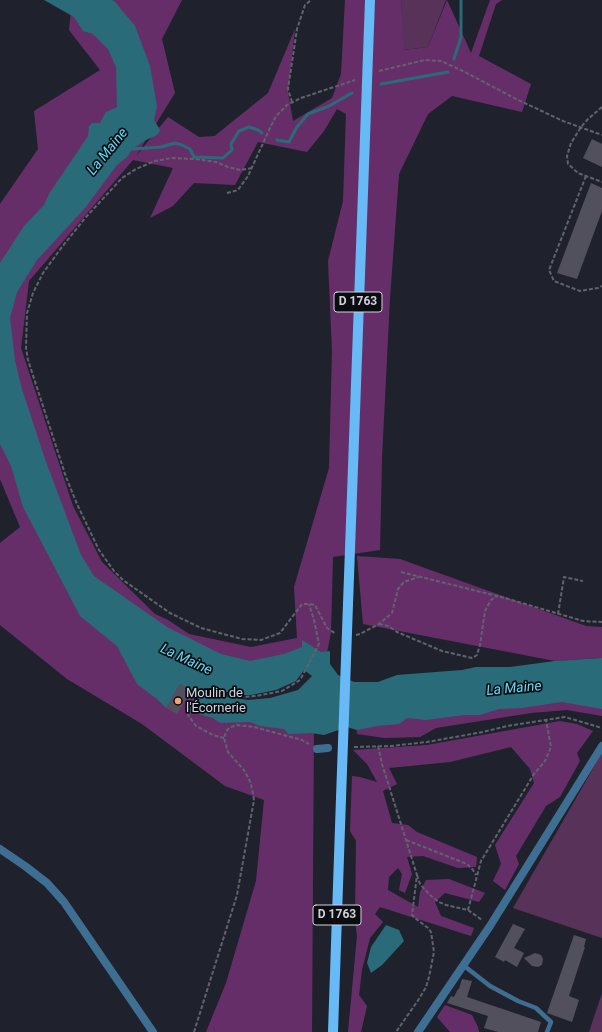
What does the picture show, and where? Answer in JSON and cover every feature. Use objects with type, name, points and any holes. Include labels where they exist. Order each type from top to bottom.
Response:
[{"type":"main road","name":"D 1763","points":[[333,1032],[370,0]]},
{"type":"street","points":[[418,1032],[490,926],[602,746]]},
{"type":"street","points":[[317,749],[328,748]]},
{"type":"street","points":[[0,849],[47,883],[64,902],[152,1032]]},
{"type":"lane","points":[[463,965],[490,986],[518,1001],[536,1008],[551,1022],[547,1032]]},
{"type":"path","points":[[292,102],[288,89],[297,29],[304,5],[311,0]]},
{"type":"path","points":[[379,71],[425,60],[441,62],[563,121],[602,135]]},
{"type":"path","points":[[227,193],[238,190],[248,176],[276,116],[287,105],[301,98],[355,80]]},
{"type":"path","points":[[602,107],[581,127],[571,143],[567,156],[568,164],[578,173],[602,182]]},
{"type":"path","points":[[252,168],[240,170],[216,162],[172,158],[155,161],[136,169],[122,178],[62,246],[43,273],[32,293],[27,313],[26,348],[28,360],[66,478],[99,550],[114,571],[123,580],[170,613],[202,628],[242,639],[261,640],[280,633],[302,604],[315,605],[327,628],[340,637]]},
{"type":"path","points":[[586,176],[549,270],[554,281],[580,291],[602,286]]},
{"type":"path","points":[[401,572],[497,596],[583,621],[602,622]]},
{"type":"path","points":[[353,635],[360,634],[379,624],[392,613],[398,590],[404,582],[419,577]]},
{"type":"path","points":[[558,614],[564,577],[583,581]]},
{"type":"path","points":[[379,624],[388,626],[397,632],[442,651],[472,658],[477,655],[479,650],[485,611],[491,600],[497,596]]},
{"type":"path","points":[[224,738],[213,735],[196,726],[188,715],[187,704],[190,697],[196,693],[218,693],[242,697],[256,696],[282,690],[300,680],[319,644],[309,604]]},
{"type":"path","points":[[490,926],[468,910],[446,905],[430,895],[420,884],[382,764],[378,746],[427,742],[565,717],[602,728]]},
{"type":"path","points":[[468,910],[481,861],[534,774],[545,761],[552,748],[546,720]]},
{"type":"path","points":[[194,1032],[236,896],[254,800],[249,779],[244,770],[228,752],[224,738],[226,732],[229,728],[237,725],[254,728],[302,740],[317,749]]},
{"type":"path","points":[[406,840],[467,864],[477,876]]},
{"type":"path","points":[[396,1032],[426,987],[434,952],[431,932],[412,915],[417,875]]},
{"type":"shaded area","points":[[72,0],[182,0],[162,39],[175,93],[136,156],[168,117],[199,137],[215,136],[268,93],[295,29],[288,92],[293,121],[332,98],[341,74],[345,0],[401,0],[404,50],[428,47],[447,0],[471,53],[490,0],[502,0],[496,4],[479,56],[531,84],[522,112],[452,96],[428,114],[399,174],[390,298],[382,458],[380,550],[333,557],[331,632],[314,721],[312,1032],[206,1032],[226,983],[256,881],[264,800],[225,786],[142,724],[67,679],[0,625],[0,543],[20,527],[0,479],[0,204],[38,149],[34,111],[100,70],[69,30]],"holes":[[[337,109],[346,114],[343,201],[328,261],[332,351],[329,468],[294,587],[297,638],[251,647],[189,634],[168,620],[155,614],[102,562],[73,506],[21,348],[29,281],[133,160],[173,168],[150,218],[173,206],[194,183],[235,185],[258,142],[307,152],[324,131]]]},
{"type":"shaded area","points":[[401,0],[446,0],[428,47],[403,50]]},
{"type":"shaded area","points":[[357,556],[400,559],[586,626],[602,627],[602,658],[555,661],[363,624]]},
{"type":"shaded area","points":[[551,698],[602,702],[602,716],[567,710],[531,713],[436,728],[420,737],[384,738],[357,734],[356,723]]},
{"type":"shaded area","points":[[560,721],[577,724],[593,731],[577,753],[580,761],[560,797],[546,806],[516,856],[519,864],[505,890],[493,881],[501,864],[495,845],[534,783],[530,769],[511,747],[450,762],[389,768],[397,784],[383,791],[392,823],[408,825],[417,832],[477,857],[476,867],[458,868],[423,856],[407,857],[412,874],[405,893],[399,890],[402,874],[398,868],[389,877],[388,890],[418,907],[420,892],[426,880],[449,879],[485,893],[479,902],[445,893],[435,902],[441,916],[474,928],[471,936],[380,907],[375,914],[383,922],[370,938],[362,970],[359,995],[367,1006],[361,1032],[348,1032],[357,936],[355,920],[356,841],[350,831],[352,776],[377,782],[367,764],[353,750],[427,745]]},
{"type":"shaded area","points":[[602,753],[602,938],[513,908]]},
{"type":"shaded area","points":[[602,993],[602,1032],[589,1032]]},
{"type":"shaded area","points":[[445,1005],[472,1015],[479,1032],[450,1032],[437,1017]]},
{"type":"water","name":"La Maine","points":[[44,0],[112,0],[115,2],[135,26],[150,66],[157,106],[154,120],[160,131],[157,135],[132,149],[128,156],[117,165],[85,208],[37,260],[17,292],[10,318],[15,361],[22,389],[45,459],[81,555],[94,576],[167,627],[221,654],[250,661],[284,654],[302,647],[302,640],[321,652],[330,651],[330,664],[338,675],[354,682],[378,682],[397,675],[462,670],[476,667],[510,667],[555,661],[602,658],[602,709],[562,702],[522,708],[499,709],[480,715],[464,715],[426,720],[407,718],[399,724],[357,730],[347,727],[324,735],[311,733],[288,734],[284,729],[260,726],[250,722],[220,723],[213,718],[189,711],[189,705],[193,703],[194,695],[190,694],[191,690],[180,684],[166,708],[137,684],[117,646],[80,616],[23,507],[11,466],[0,444],[0,263],[24,226],[44,205],[49,194],[88,136],[89,126],[92,123],[100,123],[106,112],[117,107],[116,67],[108,49],[93,34],[83,31],[74,17]]},
{"type":"water","points":[[386,925],[399,930],[404,941],[382,965],[371,973],[367,963],[371,947]]},
{"type":"pier","points":[[304,670],[312,676],[298,690],[270,698],[248,700],[216,695],[192,695],[194,689],[211,688],[238,695],[251,695],[276,690],[296,681]]},
{"type":"building","points":[[592,139],[602,144],[602,167],[583,158]]},
{"type":"building","points":[[591,183],[602,188],[602,211],[577,279],[557,273]]},
{"type":"building","name":"Moulin de l'Écornerie","points":[[180,684],[192,690],[177,714],[166,708]]},
{"type":"building","points":[[513,924],[525,929],[514,948],[524,953],[517,967],[505,960],[504,962],[495,957]]},
{"type":"building","points":[[574,935],[586,939],[585,947],[569,996],[579,1000],[572,1022],[547,1013]]},
{"type":"building","points":[[535,953],[541,955],[543,959],[542,965],[538,967],[532,966],[524,958]]},
{"type":"building","points":[[462,979],[472,981],[467,997],[541,1022],[538,1032],[498,1032],[484,1028],[488,1016],[447,1003],[451,996],[454,997],[459,989]]},
{"type":"waterway","points":[[454,59],[461,37],[461,0]]},
{"type":"waterway","points":[[381,84],[448,72]]},
{"type":"waterway","points":[[277,140],[289,142],[297,127],[308,114],[329,106],[352,93]]},
{"type":"waterway","name":"La Maine","points":[[130,147],[132,149],[161,147],[175,143],[190,149],[194,157],[223,158],[232,150],[231,144],[239,131],[249,127],[262,133]]},
{"type":"place","name":"Moulin de l'Écornerie","points":[[178,701]]}]
